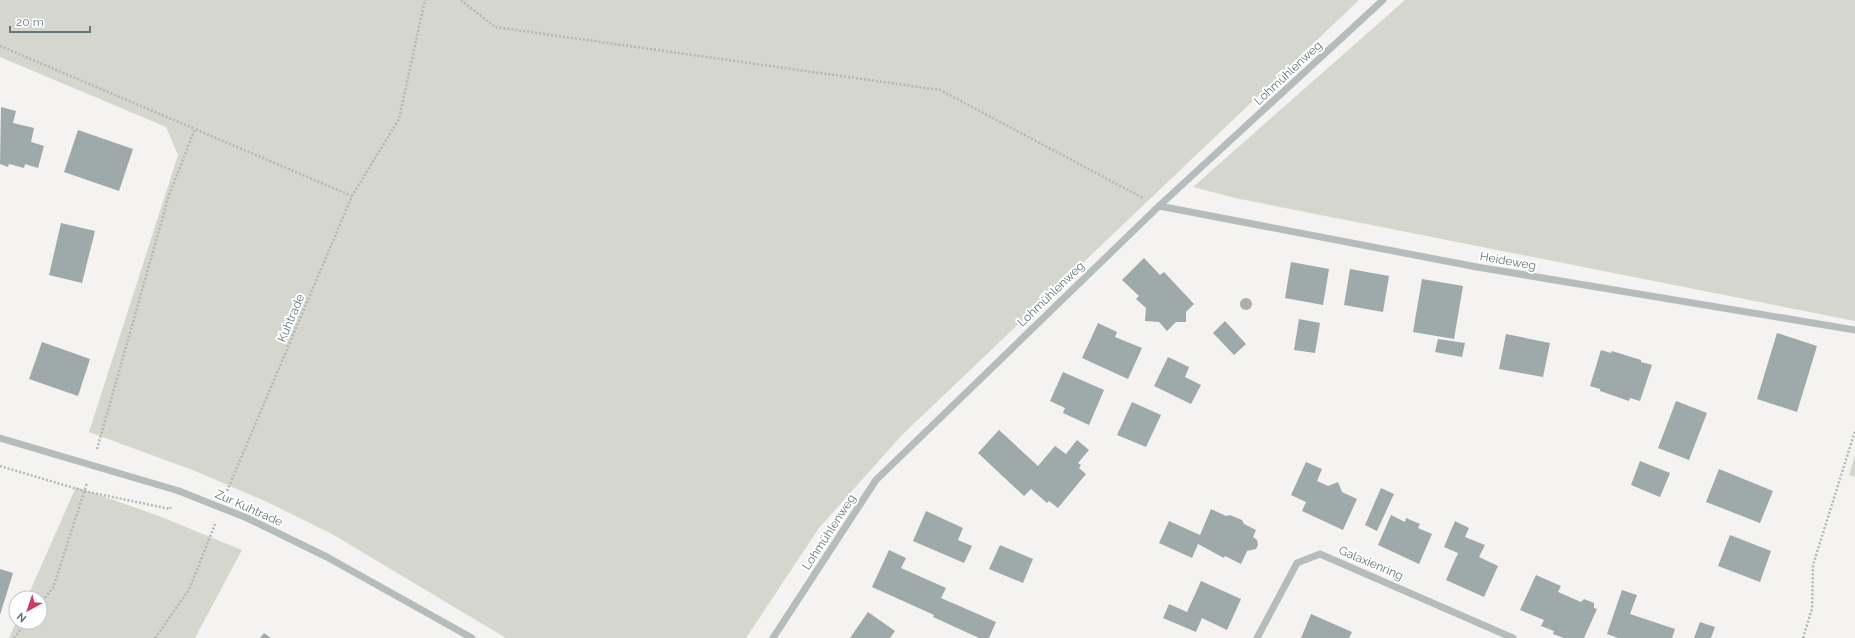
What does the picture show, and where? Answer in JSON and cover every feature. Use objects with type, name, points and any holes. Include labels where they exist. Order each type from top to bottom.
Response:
[{"type":"street","name":"Lohmühlenweg","points":[[773,638],[876,480],[1158,206],[1383,0]]},
{"type":"street","name":"Heideweg","points":[[1158,206],[1477,267],[1855,330]]},
{"type":"street","name":"Zur Kuhtrade","points":[[0,438],[179,491],[246,518],[327,557],[472,638]]},
{"type":"street","name":"Galaxienring","points":[[1257,638],[1297,563],[1320,554],[1514,638]]},
{"type":"path","name":"Kuhtrade","points":[[224,499],[352,196],[399,119],[425,0]]},
{"type":"path","points":[[461,0],[495,27],[940,90],[1158,206]]},
{"type":"path","points":[[0,46],[352,196]]},
{"type":"path","points":[[48,594],[53,588],[93,465],[169,195],[195,129]]},
{"type":"path","points":[[1802,638],[1812,609],[1813,565],[1855,431]]},
{"type":"path","points":[[0,466],[84,491],[170,509],[179,491]]},
{"type":"path","points":[[155,638],[189,590],[216,520]]},
{"type":"path","points":[[14,638],[20,630]]},
{"type":"shaded area","points":[[0,0],[1359,0],[901,436],[819,528],[746,638],[506,638],[332,534],[267,502],[195,471],[89,432],[178,155],[166,127],[0,57]]},
{"type":"shaded area","points":[[1405,0],[1855,0],[1855,321],[1235,198],[1193,187]]},
{"type":"shaded area","points":[[1855,455],[1855,477],[1849,475]]},
{"type":"shaded area","points":[[76,487],[159,516],[242,550],[195,638],[9,638],[12,630],[48,630],[48,590],[31,590]]},
{"type":"building","points":[[1,107],[16,111],[13,123],[34,128],[31,142],[44,146],[38,168],[25,164],[24,168],[9,164],[8,167],[0,164]]},
{"type":"building","points":[[78,130],[133,149],[119,191],[64,172]]},
{"type":"building","points":[[61,223],[95,231],[82,283],[49,275]]},
{"type":"building","points":[[1144,258],[1160,275],[1164,272],[1194,304],[1186,312],[1186,322],[1176,322],[1167,331],[1159,322],[1145,321],[1146,308],[1136,299],[1139,296],[1122,280]]},
{"type":"building","points":[[1291,262],[1329,269],[1323,305],[1285,298]]},
{"type":"building","points":[[1350,269],[1389,276],[1383,312],[1344,305]]},
{"type":"building","points":[[1422,279],[1463,286],[1454,339],[1413,332]]},
{"type":"building","points":[[1299,319],[1320,323],[1315,353],[1294,350]]},
{"type":"building","points":[[1225,321],[1246,344],[1234,355],[1213,333]]},
{"type":"building","points":[[1098,323],[1117,332],[1115,337],[1142,348],[1128,379],[1082,358]]},
{"type":"building","points":[[1777,333],[1817,346],[1797,412],[1757,399]]},
{"type":"building","points":[[1506,334],[1550,343],[1543,377],[1499,369]]},
{"type":"building","points":[[1438,339],[1465,343],[1462,357],[1435,352]]},
{"type":"building","points":[[42,342],[90,359],[78,396],[29,379]]},
{"type":"building","points":[[1601,350],[1611,353],[1612,351],[1652,365],[1640,401],[1630,398],[1629,401],[1590,386]]},
{"type":"building","points":[[1168,357],[1189,367],[1185,377],[1201,385],[1191,404],[1154,386]]},
{"type":"building","points":[[1063,372],[1104,390],[1089,425],[1063,413],[1065,408],[1050,401]]},
{"type":"building","points":[[1676,401],[1707,413],[1689,460],[1658,448]]},
{"type":"building","points":[[1132,402],[1161,415],[1146,447],[1117,435]]},
{"type":"building","points":[[999,430],[1038,466],[1055,446],[1066,454],[1077,440],[1089,450],[1078,463],[1081,465],[1079,468],[1086,474],[1058,508],[1049,501],[1047,503],[1031,489],[1024,496],[978,453]]},
{"type":"building","points":[[1640,461],[1670,473],[1660,497],[1631,485]]},
{"type":"building","points":[[1306,462],[1322,469],[1317,481],[1328,486],[1338,482],[1342,492],[1357,499],[1343,530],[1302,511],[1306,502],[1291,495]]},
{"type":"building","points":[[1719,469],[1773,491],[1760,523],[1706,502]]},
{"type":"building","points":[[1381,488],[1394,494],[1377,531],[1365,525]]},
{"type":"building","points":[[1211,509],[1226,516],[1230,515],[1242,520],[1244,524],[1256,530],[1253,537],[1257,540],[1258,545],[1256,549],[1247,551],[1241,564],[1225,556],[1224,558],[1198,544],[1192,558],[1159,543],[1169,521],[1200,535]]},
{"type":"building","points":[[926,511],[963,528],[958,540],[972,546],[964,563],[913,541]]},
{"type":"building","points":[[1391,515],[1405,522],[1406,518],[1420,524],[1418,528],[1432,534],[1419,564],[1378,545]]},
{"type":"building","points":[[1455,521],[1469,528],[1465,537],[1485,545],[1479,557],[1498,566],[1484,597],[1446,580],[1458,553],[1444,547]]},
{"type":"building","points":[[1730,535],[1771,551],[1760,582],[1718,566]]},
{"type":"building","points":[[1000,545],[1033,559],[1023,583],[989,569]]},
{"type":"building","points":[[889,550],[906,558],[901,568],[946,588],[941,598],[996,622],[989,638],[979,638],[933,617],[934,615],[872,587]]},
{"type":"building","points":[[0,569],[13,573],[0,615]]},
{"type":"building","points":[[1536,575],[1561,586],[1558,592],[1581,602],[1584,599],[1594,603],[1594,608],[1597,609],[1584,638],[1564,638],[1553,634],[1554,631],[1541,626],[1544,620],[1520,610]]},
{"type":"building","points":[[1201,581],[1241,599],[1227,630],[1202,618],[1196,632],[1163,618],[1169,604],[1187,612]]},
{"type":"building","points":[[1622,590],[1637,595],[1630,614],[1675,629],[1672,638],[1618,638],[1607,634]]},
{"type":"building","points":[[868,612],[895,631],[890,638],[850,638]]},
{"type":"building","points":[[1311,614],[1352,632],[1349,638],[1301,638]]},
{"type":"building","points":[[1700,622],[1715,627],[1711,638],[1694,638]]},
{"type":"building","points":[[264,633],[271,638],[260,638]]}]
